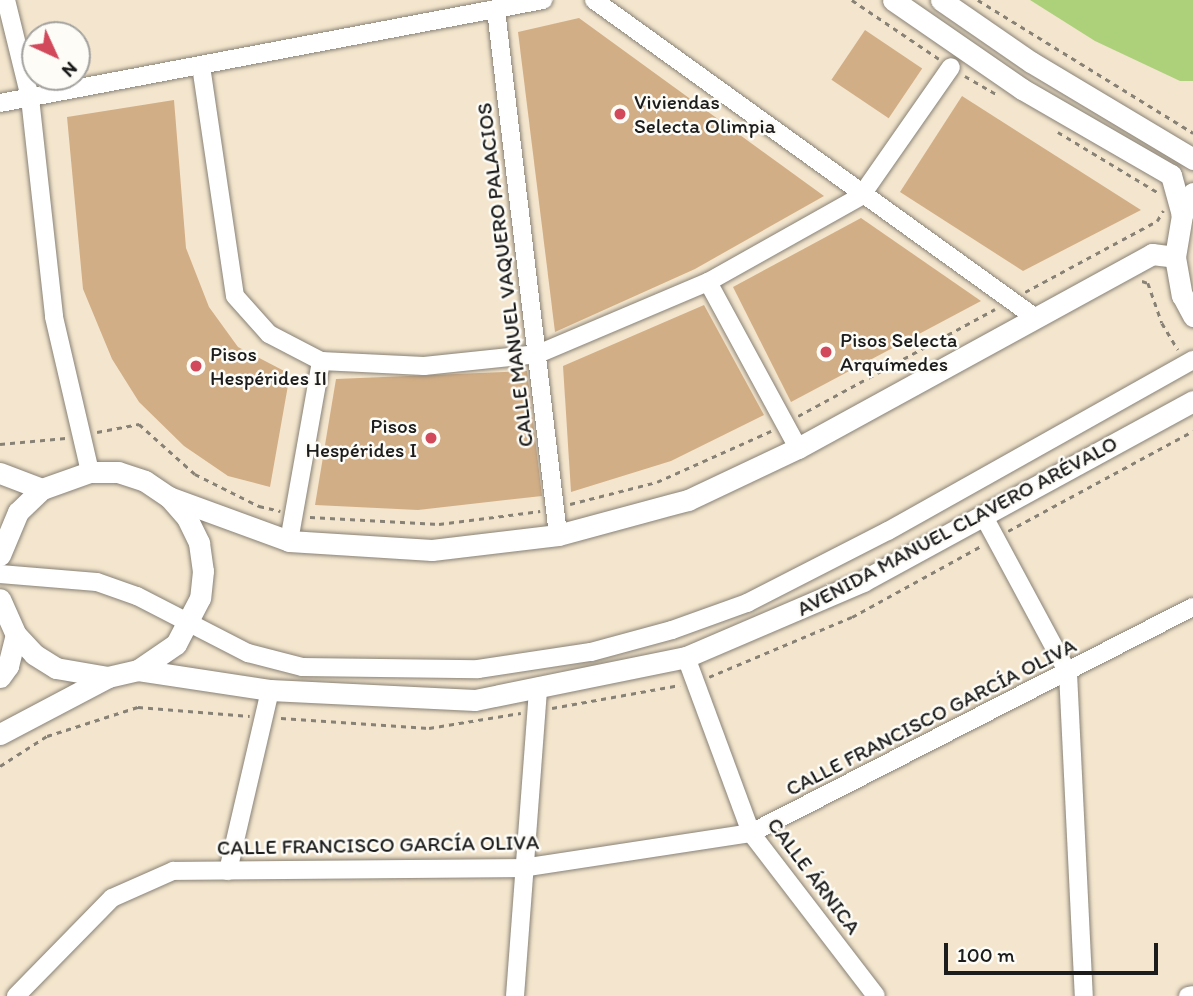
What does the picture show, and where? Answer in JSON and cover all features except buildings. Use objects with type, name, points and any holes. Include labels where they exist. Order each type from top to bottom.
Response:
[{"type":"main road","points":[[893,0],[1022,89],[1171,175],[1182,215]]},
{"type":"main road","points":[[941,0],[1031,62],[1193,159]]},
{"type":"main road","points":[[1193,193],[1182,215],[1175,257],[1182,295],[1193,316]]},
{"type":"main road","points":[[0,555],[18,512],[42,489],[90,471],[127,475],[169,497],[289,541],[432,550],[558,535],[688,500],[798,448],[1033,316],[1152,254],[1175,257]]},
{"type":"main road","name":"AVENIDA MANUEL CLAVERO ARÉVALO","points":[[138,670],[270,690],[475,700],[687,657],[863,581],[1193,401]]},
{"type":"main road","points":[[0,473],[42,489]]},
{"type":"main road","points":[[0,734],[108,677],[138,670],[176,643],[190,624],[202,585],[199,543],[187,518],[169,497]]},
{"type":"main road","points":[[0,677],[8,666],[6,617]]},
{"type":"main road","points":[[6,617],[56,668],[108,677]]},
{"type":"street","points":[[6,0],[30,98],[54,317],[79,435],[90,471]]},
{"type":"street","points":[[0,103],[543,0]]},
{"type":"street","points":[[594,0],[861,196],[1033,316]]},
{"type":"street","name":"CALLE MANUEL VAQUERO PALACIOS","points":[[496,10],[558,535]]},
{"type":"street","points":[[201,66],[235,296],[269,334],[321,361],[424,366],[538,354],[708,282],[861,196],[951,67]]},
{"type":"street","points":[[708,282],[798,448]]},
{"type":"street","points":[[0,573],[97,582],[137,596],[247,653],[302,667],[478,668],[591,652],[672,630],[747,603],[888,531],[1193,360]]},
{"type":"street","points":[[289,541],[321,361]]},
{"type":"street","points":[[190,624],[211,641],[246,658],[299,671],[381,677],[478,675],[636,647],[752,608],[893,537],[1193,370]]},
{"type":"street","points":[[983,515],[1068,673],[1084,996]]},
{"type":"street","name":"CALLE FRANCISCO GARCÍA OLIVA","points":[[16,996],[112,898],[173,871],[523,868],[751,833],[1193,607]]},
{"type":"street","name":"CALLE ÁRNICA","points":[[687,657],[751,833],[876,996]]},
{"type":"street","points":[[514,996],[538,687]]},
{"type":"street","points":[[228,871],[270,690]]},
{"type":"street","points":[[1188,996],[1193,995]]},
{"type":"path","points":[[978,0],[1193,133]]},
{"type":"path","points":[[0,444],[79,435],[139,424],[195,474],[259,506],[323,520],[439,524],[555,508],[657,482],[785,423],[1157,221]]},
{"type":"path","points":[[1100,252],[1111,275]]},
{"type":"path","points":[[1133,278],[1148,283],[1161,323],[1178,351],[1167,356]]},
{"type":"green space","points":[[1030,0],[1193,0],[1193,81],[1180,81],[1095,41]]},
{"type":"place","name":"Viviendas Selecta Olimpia","points":[[620,114]]},
{"type":"place","name":"Pisos Selecta Arquímedes","points":[[826,352]]},
{"type":"place","name":"Pisos Hespérides II","points":[[196,366]]},
{"type":"place","name":"Pisos Hespérides I","points":[[431,438]]}]
